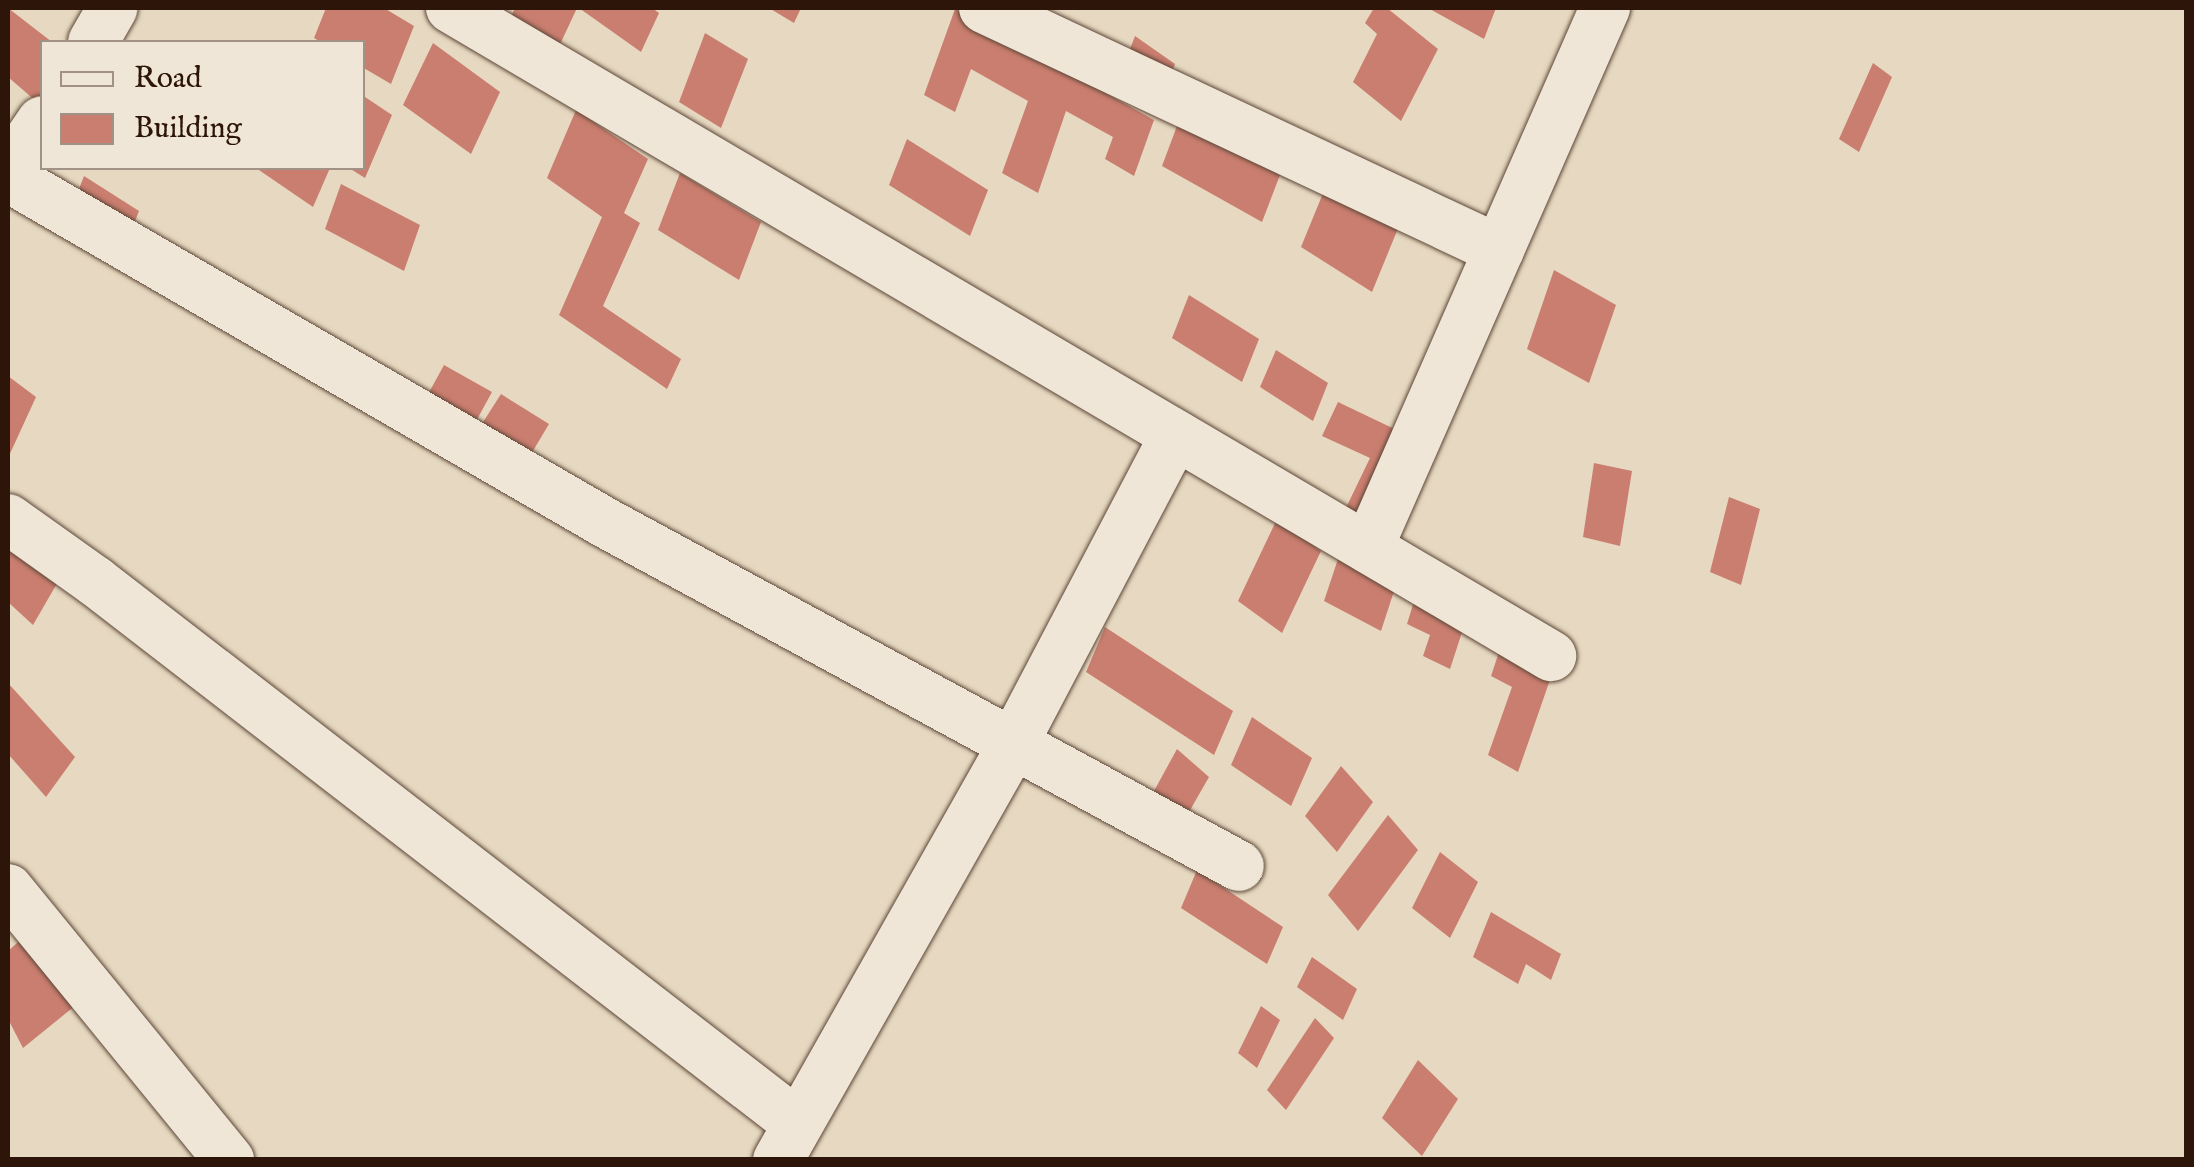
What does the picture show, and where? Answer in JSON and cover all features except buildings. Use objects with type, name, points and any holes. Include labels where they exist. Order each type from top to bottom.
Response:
[{"type":"street","points":[[94,40],[114,8]]},
{"type":"street","points":[[451,8],[1552,656]]},
{"type":"street","points":[[984,8],[1498,250]]},
{"type":"street","points":[[1368,548],[1605,8]]},
{"type":"street","points":[[40,124],[8,174],[604,522],[1239,866]]},
{"type":"street","points":[[8,519],[95,581],[788,1142],[1013,744],[1175,435]]},
{"type":"street","points":[[8,889],[229,1160]]}]
